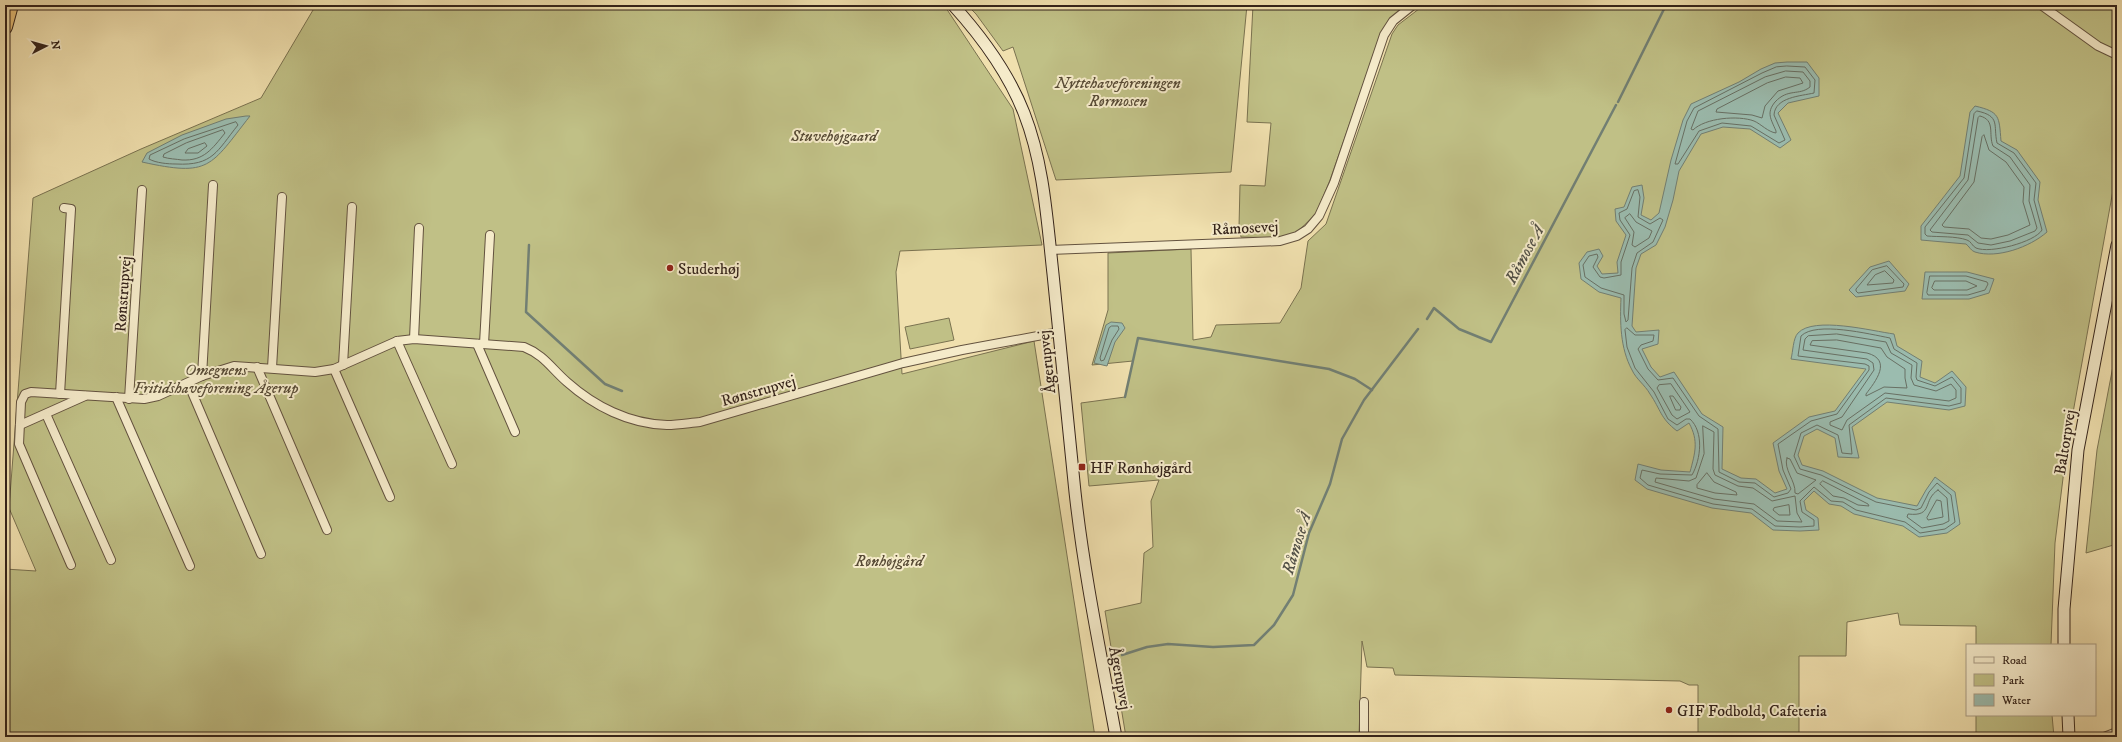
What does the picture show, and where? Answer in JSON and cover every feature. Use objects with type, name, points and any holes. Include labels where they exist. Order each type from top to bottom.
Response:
[{"type":"highway","points":[[5,27],[10,5]]},
{"type":"street","name":"Ågerupvej","points":[[953,5],[975,29],[997,61],[1024,112],[1035,145],[1050,250],[1082,551],[1116,737]]},
{"type":"street","name":"Råmosevej","points":[[1050,250],[1280,241],[1297,236],[1308,229],[1319,216],[1334,183],[1384,35],[1393,21],[1413,5]]},
{"type":"street","points":[[2041,5],[2098,46],[2117,54]]},
{"type":"street","points":[[202,376],[213,185]]},
{"type":"street","name":"Rønstrupvej","points":[[129,399],[142,190]]},
{"type":"street","points":[[272,368],[282,197]]},
{"type":"street","points":[[343,365],[352,207]]},
{"type":"street","points":[[60,394],[71,209],[64,208]]},
{"type":"street","points":[[414,339],[419,228]]},
{"type":"street","points":[[490,234],[480,344],[515,432]]},
{"type":"street","name":"Baltorpvej","points":[[2064,644],[2064,609],[2078,450],[2117,245]]},
{"type":"street","name":"Rønstrupvej","points":[[71,565],[19,444],[21,402],[25,394],[31,392],[144,399],[158,396],[202,376],[234,366],[315,372],[334,369],[397,341],[414,339],[524,348],[538,353],[558,375],[584,398],[611,412],[639,421],[667,425],[700,422],[910,362],[962,350],[1059,332]]},
{"type":"street","points":[[397,341],[452,464]]},
{"type":"street","points":[[257,367],[327,530]]},
{"type":"street","points":[[334,369],[390,497]]},
{"type":"street","points":[[188,383],[261,554]]},
{"type":"street","name":"Rønstrupvej","points":[[20,425],[85,396]]},
{"type":"street","points":[[116,397],[190,566]]},
{"type":"street","points":[[46,414],[111,560]]},
{"type":"street","points":[[1364,702],[1364,737]]},
{"type":"street","points":[[2068,716],[2069,737]]},
{"type":"street","points":[[2104,737],[2117,732]]},
{"type":"green space","points":[[316,5],[944,5],[1013,109],[1042,245],[900,251],[896,272],[902,374],[1034,341],[1095,737],[5,737],[5,569],[36,571],[9,508],[33,198],[141,149],[261,98]]},
{"type":"green space","name":"Nyttehaveforeningen Rørmosen","points":[[967,5],[1247,5],[1231,172],[1056,180],[1013,47],[1003,51],[976,14]]},
{"type":"green space","points":[[1253,5],[1412,5],[1382,31],[1330,180],[1316,214],[1296,233],[1278,238],[1241,237],[1239,227],[1240,185],[1265,186],[1271,123],[1247,122]]},
{"type":"green space","points":[[1424,5],[2117,5],[2117,168],[2067,446],[2055,543],[2051,644],[1976,644],[1976,626],[1900,625],[1898,613],[1847,622],[1846,656],[1799,656],[1799,737],[1698,737],[1698,685],[1689,685],[1680,681],[1395,675],[1393,668],[1367,667],[1362,641],[1359,737],[1126,737],[1105,611],[1141,603],[1144,553],[1153,547],[1151,501],[1159,480],[1089,486],[1081,403],[1125,397],[1133,361],[1092,365],[1108,310],[1108,253],[1191,249],[1193,340],[1211,337],[1216,325],[1280,323],[1301,288],[1308,241],[1326,224],[1392,34],[1398,25]]},
{"type":"green space","points":[[949,318],[954,340],[910,349],[905,327]]},
{"type":"green space","points":[[2117,345],[2117,544],[2086,553],[2097,450]]},
{"type":"green space","points":[[1976,716],[2052,716],[2054,737],[1976,737]]},
{"type":"water","points":[[1807,62],[1819,78],[1819,96],[1788,103],[1778,113],[1791,140],[1780,148],[1750,129],[1723,127],[1701,134],[1679,171],[1673,200],[1665,227],[1656,245],[1641,254],[1636,268],[1632,326],[1636,332],[1659,330],[1658,344],[1642,349],[1651,367],[1660,377],[1674,372],[1702,414],[1723,427],[1722,469],[1741,478],[1756,479],[1775,493],[1787,489],[1779,471],[1773,443],[1809,417],[1835,411],[1866,369],[1791,359],[1794,342],[1798,333],[1806,328],[1830,325],[1894,334],[1897,346],[1922,361],[1920,377],[1935,383],[1952,371],[1966,387],[1965,406],[1949,410],[1887,402],[1852,427],[1859,458],[1838,457],[1835,438],[1817,429],[1804,436],[1798,455],[1802,465],[1823,471],[1877,498],[1917,506],[1935,477],[1955,492],[1960,524],[1947,533],[1919,537],[1903,526],[1854,514],[1841,506],[1829,504],[1814,491],[1804,501],[1806,510],[1818,518],[1819,530],[1773,530],[1751,513],[1712,508],[1647,489],[1635,480],[1638,464],[1661,470],[1690,472],[1695,453],[1694,436],[1689,423],[1677,431],[1667,422],[1628,362],[1623,344],[1621,326],[1621,298],[1599,292],[1581,279],[1579,263],[1587,252],[1599,249],[1603,256],[1597,266],[1602,274],[1618,273],[1617,262],[1626,235],[1616,221],[1615,209],[1624,207],[1632,187],[1642,185],[1644,198],[1641,215],[1651,220],[1659,213],[1671,160],[1683,120],[1691,104],[1739,82],[1761,69],[1775,63]]},
{"type":"water","points":[[1975,106],[1989,110],[1997,116],[2000,126],[2001,141],[2017,150],[2040,182],[2038,200],[2047,232],[2023,247],[2003,253],[1984,254],[1971,250],[1966,244],[1921,240],[1921,226],[1960,176],[1970,112]]},
{"type":"water","points":[[250,116],[226,147],[206,164],[196,167],[182,168],[142,162],[147,153],[182,135],[226,119]]},
{"type":"water","points":[[1889,261],[1909,284],[1905,291],[1856,297],[1849,290],[1870,267]]},
{"type":"water","points":[[1925,272],[1967,272],[1994,279],[1989,293],[1969,299],[1922,299]]},
{"type":"water","points":[[1111,322],[1122,323],[1125,328],[1115,342],[1107,366],[1094,363],[1106,325]]},
{"type":"waterway","name":"Råmose Å","points":[[1618,102],[1666,5]]},
{"type":"waterway","name":"Råmose Å","points":[[1427,319],[1434,308],[1459,329],[1491,342],[1616,105]]},
{"type":"waterway","points":[[529,245],[526,312],[605,384],[622,391]]},
{"type":"waterway","name":"Råmose Å","points":[[1122,655],[1147,647],[1168,644],[1213,647],[1254,645],[1274,625],[1293,595],[1309,533],[1330,484],[1342,439],[1364,400],[1418,329]]},
{"type":"waterway","points":[[1125,397],[1138,338],[1329,369],[1355,379],[1372,390]]},
{"type":"place","name":"Studerhøj","points":[[670,268]]},
{"type":"place","name":"HF Rønhøjgård","points":[[1082,467]]},
{"type":"place","name":"GIF Fodbold, Cafeteria","points":[[1669,710]]},
{"type":"park label","name":"Stuvehøjgaard","points":[[834,135]]},
{"type":"park label","name":"Omegnens Fritidshaveforening Ågerup","points":[[216,378]]},
{"type":"park label","name":"Rønhøjgård","points":[[889,560]]}]
